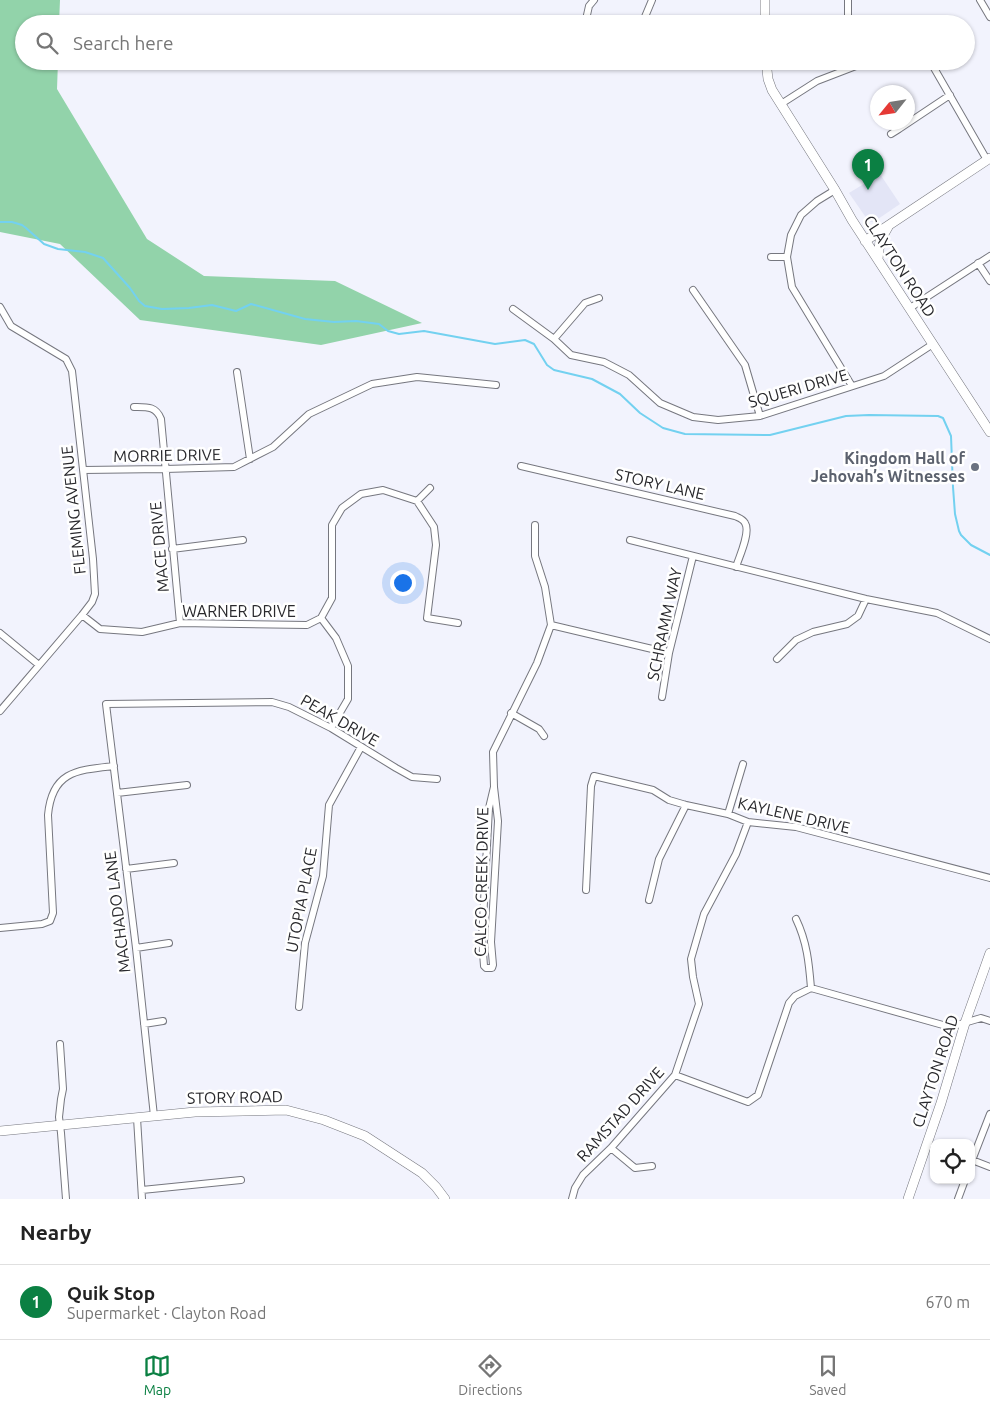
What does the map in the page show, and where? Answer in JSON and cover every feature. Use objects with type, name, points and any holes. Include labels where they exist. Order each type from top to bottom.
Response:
[{"type":"street","points":[[587,15],[589,6],[594,0]]},
{"type":"street","points":[[646,15],[652,0]]},
{"type":"street","points":[[765,0],[766,15]]},
{"type":"street","points":[[848,0],[848,15]]},
{"type":"street","points":[[980,0],[990,17]]},
{"type":"street","name":"CLAYTON ROAD","points":[[767,70],[772,90],[865,241],[990,432]]},
{"type":"street","points":[[781,104],[817,81],[845,70]]},
{"type":"street","points":[[865,241],[989,159],[935,70]]},
{"type":"street","points":[[891,134],[950,95]]},
{"type":"street","points":[[835,190],[817,201],[801,215],[791,235],[787,257],[792,287],[852,386]]},
{"type":"street","points":[[878,259],[880,241],[889,224]]},
{"type":"street","points":[[910,308],[990,256]]},
{"type":"street","points":[[771,257],[787,257]]},
{"type":"street","points":[[978,263],[990,281]]},
{"type":"street","points":[[693,290],[745,365],[760,416]]},
{"type":"street","points":[[554,340],[585,303],[599,298]]},
{"type":"street","name":"FLEMING AVENUE","points":[[0,307],[11,326],[66,359],[72,372],[93,559],[95,594],[92,602],[0,711]]},
{"type":"street","name":"SQUERI DRIVE","points":[[513,309],[571,355],[604,362],[629,375],[660,403],[693,417],[718,420],[760,416],[884,376],[933,344]]},
{"type":"street","points":[[237,372],[250,459]]},
{"type":"street","name":"MORRIE DRIVE","points":[[83,470],[165,470],[234,467],[273,447],[309,414],[372,384],[418,377],[496,385]]},
{"type":"street","name":"MACE DRIVE","points":[[134,407],[150,408],[158,412],[162,419],[180,623]]},
{"type":"street","name":"STORY LANE","points":[[521,466],[742,519],[745,521],[747,534],[736,567]]},
{"type":"street","points":[[417,501],[430,488]]},
{"type":"street","points":[[331,728],[348,699],[348,666],[336,638],[321,618],[332,598],[332,525],[342,508],[361,494],[383,490],[417,501],[434,527],[436,545],[427,618],[458,623]]},
{"type":"street","name":"CALCO CREEK DRIVE","points":[[494,787],[489,808],[482,939],[484,966],[489,969],[493,965],[491,942],[498,821],[494,787],[493,752],[537,663],[551,625],[545,587],[536,556],[535,525]]},
{"type":"street","points":[[172,548],[243,540]]},
{"type":"street","points":[[630,540],[866,599],[937,614],[990,639]]},
{"type":"street","name":"SCHRAMM WAY","points":[[662,698],[669,653],[693,556]]},
{"type":"street","points":[[777,659],[796,640],[814,632],[846,624],[858,616],[866,599]]},
{"type":"street","name":"WARNER DRIVE","points":[[82,614],[100,629],[142,632],[180,623],[306,625],[321,618]]},
{"type":"street","points":[[551,625],[669,653]]},
{"type":"street","points":[[0,633],[39,665]]},
{"type":"street","name":"PEAK DRIVE","points":[[106,704],[272,702],[290,707],[331,728],[412,777],[437,779]]},
{"type":"street","name":"MACHADO LANE","points":[[106,704],[136,948],[154,1116]]},
{"type":"street","points":[[511,713],[539,730],[544,736]]},
{"type":"street","name":"UTOPIA PLACE","points":[[299,1007],[305,943],[323,876],[329,805],[361,747]]},
{"type":"street","points":[[728,814],[743,764]]},
{"type":"street","points":[[0,928],[42,924],[50,921],[53,913],[49,801],[55,788],[65,778],[75,772],[114,766]]},
{"type":"street","name":"KAYLENE DRIVE","points":[[586,890],[591,786],[594,776],[653,790],[669,800],[728,814],[748,822],[796,827],[990,878]]},
{"type":"street","points":[[117,793],[188,785]]},
{"type":"street","points":[[649,900],[659,859],[686,805]]},
{"type":"street","name":"RAMSTAD DRIVE","points":[[572,1199],[582,1175],[611,1148],[675,1075],[700,1004],[693,977],[691,959],[704,914],[736,854],[748,822]]},
{"type":"street","points":[[126,869],[174,863]]},
{"type":"street","points":[[796,919],[804,935],[811,988]]},
{"type":"street","points":[[136,948],[169,943]]},
{"type":"street","name":"CLAYTON ROAD","points":[[908,1199],[949,1080],[965,1023],[990,953]]},
{"type":"street","points":[[675,1075],[748,1102],[758,1095],[789,1003],[794,996],[811,988],[950,1026],[981,1018],[990,1022]]},
{"type":"street","points":[[144,1024],[163,1021]]},
{"type":"street","points":[[60,1044],[64,1089],[59,1117],[66,1199]]},
{"type":"street","name":"STORY ROAD","points":[[0,1131],[195,1112],[292,1111],[365,1136],[422,1173],[445,1199]]},
{"type":"street","points":[[975,1154],[990,1114]]},
{"type":"street","points":[[137,1118],[142,1199]]},
{"type":"street","points":[[611,1148],[635,1168],[652,1166]]},
{"type":"street","points":[[975,1163],[990,1166]]},
{"type":"street","points":[[142,1190],[241,1180]]},
{"type":"street","points":[[958,1199],[964,1184]]},
{"type":"shaded area","points":[[880,174],[900,204],[871,222],[849,193]]},
{"type":"green space","points":[[0,0],[60,0],[59,15],[15,15],[15,70],[58,70],[57,89],[147,239],[204,276],[335,281],[422,323],[321,345],[140,320],[60,244],[0,232]]},
{"type":"waterway","points":[[0,222],[12,222],[22,225],[44,244],[58,249],[85,252],[103,258],[145,306],[162,309],[212,305],[236,311],[251,304],[305,319],[379,324],[388,331],[399,334],[424,331],[495,344],[525,340],[534,344],[547,365],[554,370],[592,379],[620,394],[640,413],[663,428],[685,434],[770,435],[846,416],[938,416],[943,418],[951,436],[955,514],[959,531],[971,545],[990,555]]},
{"type":"place","name":"Quik Stop","points":[[868,190]]},
{"type":"place","name":"Kingdom Hall of Jehovah’s Witnesses","points":[[975,467]]}]
